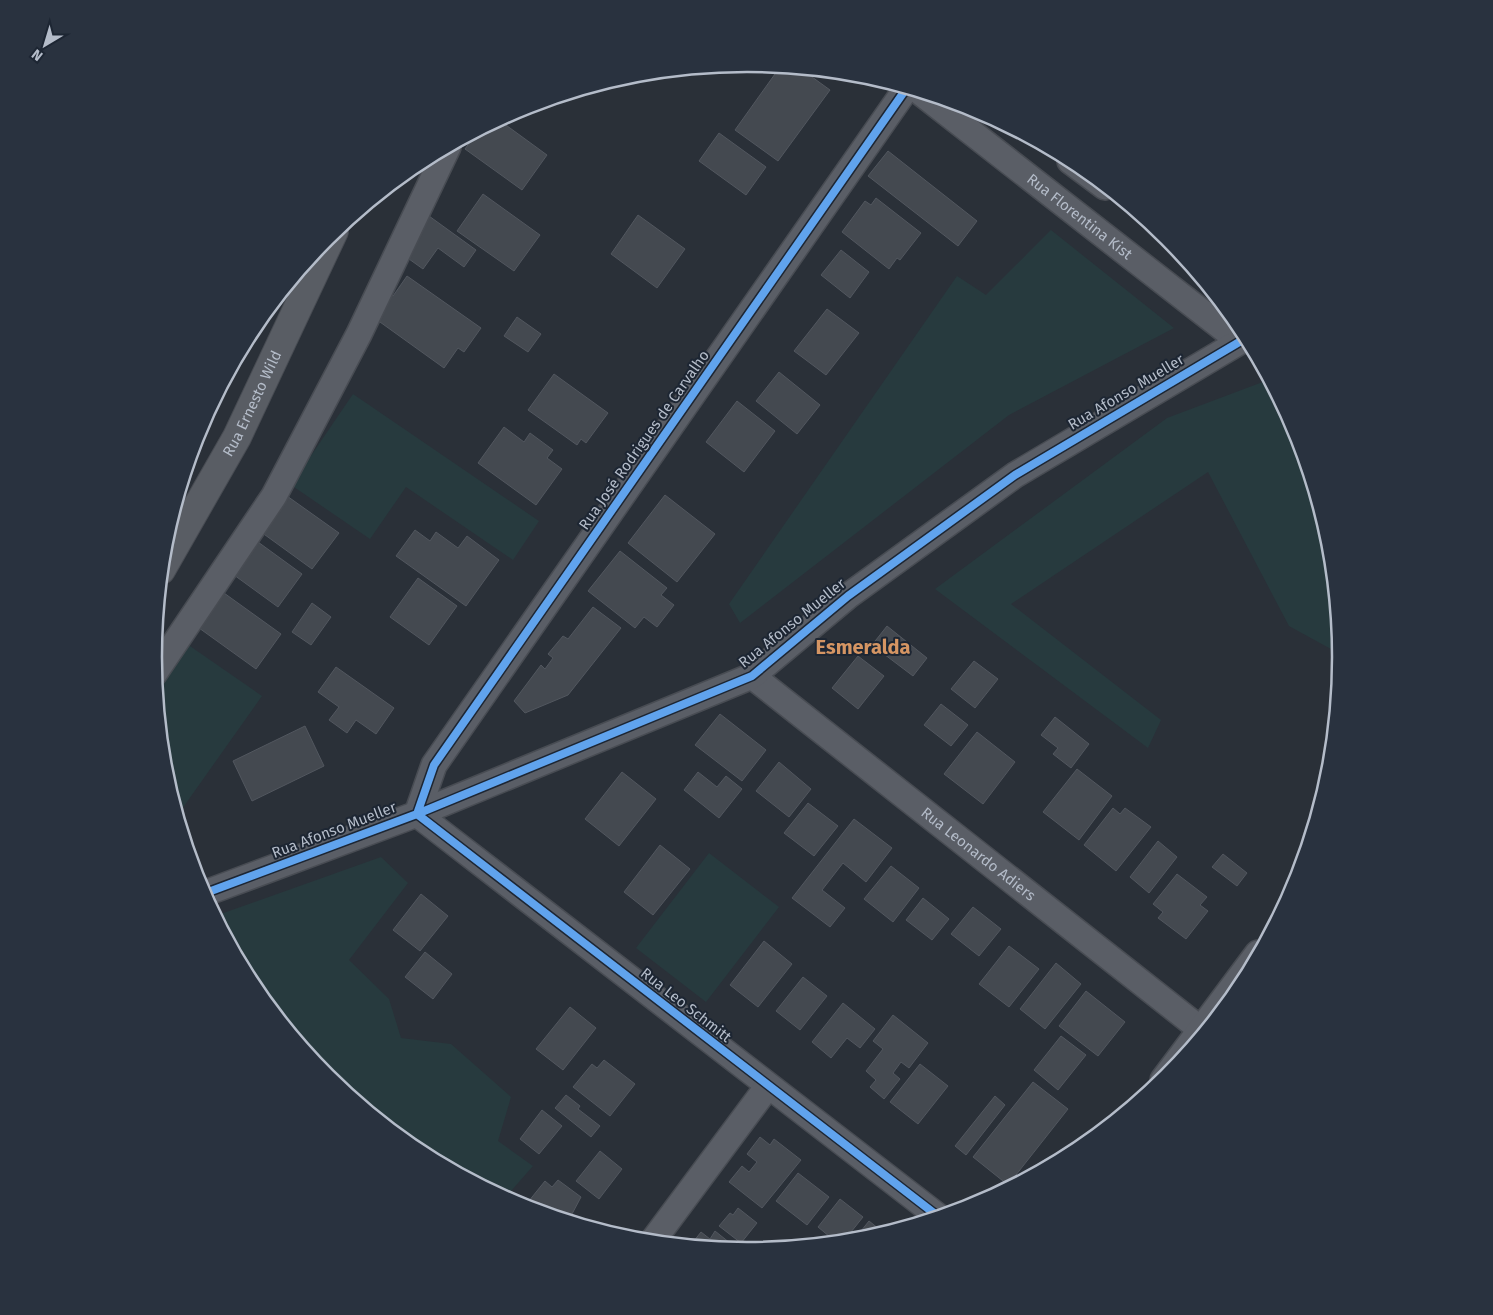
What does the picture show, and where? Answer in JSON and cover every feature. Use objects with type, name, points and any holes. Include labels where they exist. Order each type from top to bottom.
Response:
[{"type":"main road","name":"Rua Ernesto Wild","points":[[172,551],[237,437],[323,255]]},
{"type":"street","name":"Rua José Rodrigues de Carvalho","points":[[417,814],[434,765],[902,93]]},
{"type":"street","name":"Rua Florentina Kist","points":[[936,104],[1233,332]]},
{"type":"street","points":[[162,662],[274,496],[359,334],[443,158]]},
{"type":"street","name":"Rua Afonso Mueller","points":[[211,891],[417,814],[752,676],[848,596],[1015,475],[1239,341]]},
{"type":"street","name":"Rua Leonardo Adiers","points":[[752,676],[1199,1028]]},
{"type":"street","name":"Rua Leo Schmitt","points":[[417,814],[932,1212]]},
{"type":"street","points":[[657,1235],[768,1086]]},
{"type":"green space","points":[[1051,230],[1174,328],[1009,415],[740,623],[729,604],[957,276],[986,295]]},
{"type":"green space","points":[[1262,382],[1287,434],[1312,506],[1326,581],[1332,649],[1289,626],[1208,472],[1011,604],[1161,720],[1148,748],[935,589],[1167,418]]},
{"type":"green space","points":[[353,394],[539,521],[513,560],[406,487],[370,539],[291,485]]},
{"type":"green space","points":[[187,644],[262,696],[181,810],[167,734],[163,679]]},
{"type":"green space","points":[[709,853],[779,907],[706,1002],[636,948]]},
{"type":"green space","points":[[381,857],[408,883],[349,960],[389,999],[401,1038],[451,1044],[511,1097],[498,1141],[533,1166],[510,1192],[454,1164],[421,1144],[390,1122],[333,1071],[282,1014],[260,983],[221,914]]},
{"type":"building","points":[[775,74],[812,77],[830,90],[778,161],[735,130]]},
{"type":"building","points":[[506,125],[547,155],[522,190],[465,149],[469,143]]},
{"type":"building","points":[[719,133],[766,167],[746,195],[699,161]]},
{"type":"building","points":[[888,151],[977,221],[958,246],[868,176]]},
{"type":"building","points":[[483,194],[540,235],[514,271],[457,231]]},
{"type":"building","points":[[876,198],[921,233],[900,260],[897,258],[889,269],[842,232],[865,201],[871,205]]},
{"type":"building","points":[[638,215],[685,249],[657,288],[611,254]]},
{"type":"building","points":[[429,216],[476,250],[464,267],[438,248],[423,269],[402,254]]},
{"type":"building","points":[[841,250],[869,272],[850,298],[821,275]]},
{"type":"building","points":[[407,276],[481,328],[464,352],[458,348],[444,368],[373,317],[390,293],[393,296]]},
{"type":"building","points":[[827,309],[859,333],[826,375],[794,351]]},
{"type":"building","points":[[517,317],[541,334],[528,352],[504,336]]},
{"type":"building","points":[[779,372],[820,405],[797,434],[756,401]]},
{"type":"building","points":[[554,374],[608,413],[586,443],[581,439],[577,445],[528,410]]},
{"type":"building","points":[[737,401],[775,431],[744,472],[706,442]]},
{"type":"building","points":[[504,427],[524,442],[530,433],[553,450],[547,458],[562,469],[536,505],[478,463]]},
{"type":"building","points":[[665,495],[715,534],[677,582],[628,543]]},
{"type":"building","points":[[287,496],[339,533],[312,569],[261,532]]},
{"type":"building","points":[[415,530],[430,541],[436,532],[458,548],[467,536],[499,560],[466,606],[396,556]]},
{"type":"building","points":[[258,542],[302,574],[278,607],[234,575]]},
{"type":"building","points":[[620,551],[667,588],[661,595],[674,605],[657,627],[644,617],[635,628],[588,591]]},
{"type":"building","points":[[418,578],[457,606],[429,645],[390,617]]},
{"type":"building","points":[[224,593],[281,634],[256,669],[199,628]]},
{"type":"building","points":[[312,603],[331,617],[311,645],[292,632]]},
{"type":"building","points":[[593,607],[621,628],[568,695],[525,713],[514,701],[541,665],[545,669],[553,658],[548,654],[563,636],[568,639]]},
{"type":"building","points":[[887,626],[927,658],[913,676],[872,645]]},
{"type":"building","points":[[858,656],[884,676],[858,709],[832,688]]},
{"type":"building","points":[[974,661],[998,679],[975,708],[951,689]]},
{"type":"building","points":[[336,667],[394,708],[376,734],[356,720],[347,733],[329,720],[339,707],[318,692]]},
{"type":"building","points":[[941,704],[968,725],[951,746],[924,725]]},
{"type":"building","points":[[720,714],[766,750],[742,781],[695,745]]},
{"type":"building","points":[[1055,717],[1089,744],[1071,768],[1053,754],[1058,748],[1041,735]]},
{"type":"building","points":[[305,726],[324,766],[252,801],[233,761]]},
{"type":"building","points":[[977,732],[1015,762],[983,804],[944,774]]},
{"type":"building","points":[[779,762],[811,789],[789,817],[756,791]]},
{"type":"building","points":[[1077,769],[1112,796],[1079,840],[1043,812]]},
{"type":"building","points":[[622,772],[656,799],[619,846],[585,819]]},
{"type":"building","points":[[698,772],[717,787],[726,776],[742,789],[719,818],[684,790]]},
{"type":"building","points":[[808,803],[838,826],[814,856],[784,833]]},
{"type":"building","points":[[1113,808],[1120,814],[1125,808],[1151,827],[1116,871],[1084,845]]},
{"type":"building","points":[[854,819],[892,848],[866,882],[843,863],[822,890],[845,908],[830,927],[792,898]]},
{"type":"building","points":[[1158,841],[1177,857],[1149,893],[1130,877]]},
{"type":"building","points":[[660,845],[690,869],[653,915],[624,892]]},
{"type":"building","points":[[1223,854],[1247,873],[1237,886],[1212,867]]},
{"type":"building","points":[[891,866],[919,888],[893,922],[864,899]]},
{"type":"building","points":[[1177,874],[1207,897],[1200,905],[1208,911],[1186,939],[1158,918],[1163,912],[1153,904]]},
{"type":"building","points":[[421,894],[448,916],[420,951],[393,930]]},
{"type":"building","points":[[923,898],[949,919],[932,940],[906,920]]},
{"type":"building","points":[[973,907],[1001,929],[979,956],[951,934]]},
{"type":"building","points":[[764,941],[792,964],[758,1007],[730,985]]},
{"type":"building","points":[[1009,946],[1039,969],[1009,1007],[979,984]]},
{"type":"building","points":[[425,952],[452,974],[433,999],[405,977]]},
{"type":"building","points":[[1056,963],[1081,984],[1045,1029],[1020,1009]]},
{"type":"building","points":[[803,977],[827,996],[800,1030],[776,1011]]},
{"type":"building","points":[[1086,991],[1125,1022],[1098,1056],[1059,1026]]},
{"type":"building","points":[[843,1003],[875,1029],[860,1048],[847,1038],[831,1058],[812,1042]]},
{"type":"building","points":[[570,1007],[596,1028],[563,1070],[536,1049]]},
{"type":"building","points":[[893,1015],[928,1043],[909,1068],[901,1062],[893,1073],[900,1079],[884,1099],[870,1087],[876,1080],[866,1071],[883,1049],[873,1041]]},
{"type":"building","points":[[1061,1036],[1086,1055],[1058,1090],[1034,1070]]},
{"type":"building","points":[[604,1060],[635,1084],[610,1116],[573,1087],[592,1064],[597,1068]]},
{"type":"building","points":[[920,1064],[948,1086],[918,1124],[890,1102]]},
{"type":"building","points":[[1033,1082],[1068,1109],[1014,1177],[1005,1182],[973,1157]]},
{"type":"building","points":[[566,1095],[580,1106],[578,1109],[600,1126],[591,1137],[555,1108]]},
{"type":"building","points":[[995,1096],[1005,1105],[966,1155],[955,1146]]},
{"type":"building","points":[[542,1110],[562,1126],[539,1154],[520,1139]]},
{"type":"building","points":[[760,1137],[770,1145],[774,1139],[801,1160],[762,1208],[729,1182],[742,1166],[749,1172],[757,1162],[747,1154]]},
{"type":"building","points":[[600,1151],[622,1169],[599,1199],[576,1181]]},
{"type":"building","points":[[798,1173],[829,1197],[807,1225],[776,1201]]},
{"type":"building","points":[[558,1180],[581,1197],[572,1214],[577,1217],[529,1200],[545,1181],[552,1187]]},
{"type":"building","points":[[840,1199],[863,1217],[850,1233],[829,1236],[818,1227]]},
{"type":"building","points":[[738,1208],[757,1223],[742,1242],[719,1226],[730,1213],[733,1215]]},
{"type":"building","points":[[869,1221],[877,1228],[861,1231]]},
{"type":"building","points":[[715,1231],[728,1242],[695,1240],[701,1232],[710,1239]]},
{"type":"cycle path","points":[[903,94],[434,765],[417,814],[932,1212]]},
{"type":"cycle path","points":[[211,891],[417,814],[752,676],[848,596],[1015,475],[1239,342]]},
{"type":"district","name":"Esmeralda","points":[[863,647]]}]
